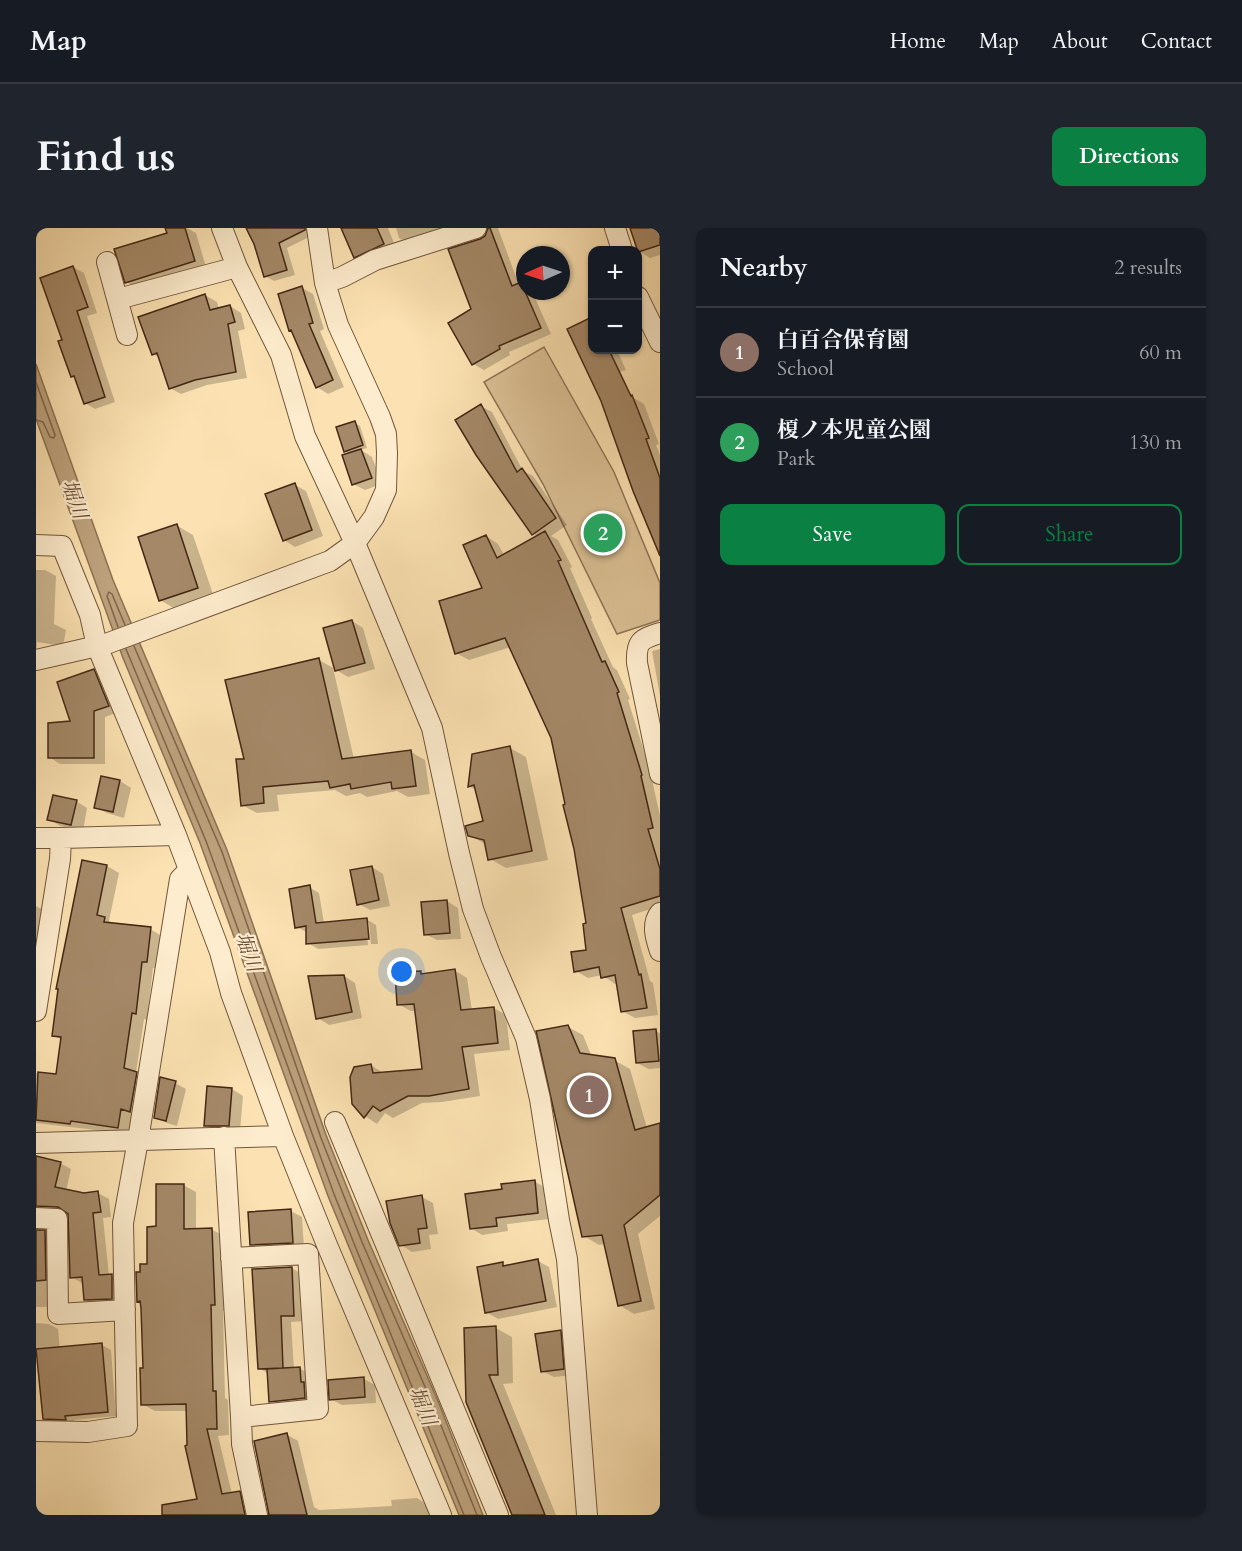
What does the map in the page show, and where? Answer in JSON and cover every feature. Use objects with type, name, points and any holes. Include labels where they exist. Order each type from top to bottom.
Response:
[{"type":"street","points":[[222,228],[237,267],[281,355],[305,436],[355,543],[432,728],[473,909],[526,1038],[540,1099],[567,1259],[587,1515]]},
{"type":"street","points":[[36,660],[101,645],[330,561],[355,543],[374,517],[386,490],[386,434],[338,325],[325,283],[317,228]]},
{"type":"street","points":[[325,283],[342,277],[421,236],[476,228]]},
{"type":"street","points":[[615,228],[621,246]]},
{"type":"street","points":[[107,262],[127,335]]},
{"type":"street","points":[[118,299],[237,267]]},
{"type":"street","points":[[639,300],[660,342]]},
{"type":"street","points":[[36,545],[62,546],[220,952],[231,993],[283,1136],[441,1515]]},
{"type":"street","points":[[660,633],[647,636],[640,641],[636,650],[660,774]]},
{"type":"street","points":[[36,838],[176,835]]},
{"type":"street","points":[[36,1011],[60,859],[61,838]]},
{"type":"street","points":[[36,1431],[88,1432],[127,1426],[123,1223],[180,879],[189,870]]},
{"type":"street","points":[[660,913],[655,926],[660,951]]},
{"type":"street","points":[[334,1122],[498,1515]]},
{"type":"street","points":[[36,1143],[283,1136]]},
{"type":"street","points":[[224,1137],[242,1444],[257,1515]]},
{"type":"street","points":[[36,1218],[57,1219],[58,1314],[125,1310]]},
{"type":"street","points":[[231,1258],[308,1254],[318,1409],[241,1417]]},
{"type":"shaded area","points":[[544,347],[614,472],[660,583],[660,620],[617,634],[543,484],[484,382]]},
{"type":"water","name":"堀川","points":[[36,364],[113,580],[227,850],[326,1135],[368,1240],[438,1401],[483,1515],[459,1515],[328,1196],[200,843],[123,658],[36,419]]},
{"type":"building","points":[[165,228],[185,228],[195,261],[125,283],[114,249],[167,233]]},
{"type":"building","points":[[246,228],[305,228],[305,230],[279,243],[287,270],[264,277],[254,244]]},
{"type":"building","points":[[341,228],[377,228],[384,244],[354,258]]},
{"type":"building","points":[[490,228],[512,286],[516,284],[516,300],[529,300],[541,328],[499,346],[500,349],[472,365],[448,323],[471,309],[448,249],[485,236]]},
{"type":"building","points":[[630,228],[660,228],[660,245],[642,251],[642,246],[636,246]]},
{"type":"building","points":[[73,266],[88,307],[77,311],[105,397],[84,404],[58,341],[62,340],[40,278]]},
{"type":"building","points":[[302,286],[313,323],[309,324],[333,380],[316,388],[291,330],[289,331],[278,294]]},
{"type":"building","points":[[205,294],[210,310],[230,305],[235,322],[228,324],[236,372],[195,380],[169,389],[157,353],[152,355],[138,317]]},
{"type":"building","points":[[588,319],[588,354],[611,354],[632,395],[649,438],[646,439],[660,478],[660,556],[633,491],[601,401],[567,329]]},
{"type":"building","points":[[481,404],[517,472],[522,468],[556,518],[532,535],[476,455],[455,420]]},
{"type":"building","points":[[355,421],[363,445],[344,452],[336,427]]},
{"type":"building","points":[[361,449],[372,478],[352,485],[342,455]]},
{"type":"building","points":[[295,483],[312,530],[283,541],[265,494]]},
{"type":"building","points":[[177,524],[198,588],[159,601],[138,537]]},
{"type":"building","points":[[545,531],[561,560],[558,561],[602,662],[605,661],[619,692],[617,693],[642,775],[653,828],[648,829],[660,869],[660,896],[621,908],[639,975],[641,974],[647,1008],[621,1012],[615,975],[601,978],[599,967],[574,972],[571,952],[586,950],[583,924],[586,923],[574,849],[563,805],[565,804],[551,738],[505,638],[455,654],[439,601],[482,588],[463,545],[486,535],[497,558]]},
{"type":"building","points":[[352,620],[365,663],[335,671],[323,628]]},
{"type":"building","points":[[319,658],[342,759],[411,750],[416,786],[392,789],[391,782],[351,789],[350,784],[330,788],[328,781],[263,787],[264,803],[241,806],[236,759],[244,759],[225,680]]},
{"type":"building","points":[[94,669],[109,706],[94,711],[94,758],[48,758],[48,723],[70,721],[57,682]]},
{"type":"building","points":[[510,746],[532,851],[488,860],[484,840],[468,836],[465,826],[483,821],[474,785],[468,787],[472,754]]},
{"type":"building","points":[[101,776],[120,780],[113,812],[94,808]]},
{"type":"building","points":[[53,795],[77,800],[71,825],[47,820]]},
{"type":"building","points":[[82,860],[107,865],[97,915],[105,917],[104,922],[151,927],[147,962],[142,962],[136,1014],[132,1013],[124,1068],[137,1072],[130,1112],[121,1109],[118,1128],[71,1121],[70,1124],[36,1120],[38,1072],[56,1074],[61,1037],[52,1036],[58,989],[56,989]]},
{"type":"building","points":[[372,866],[379,900],[357,905],[350,870]]},
{"type":"building","points":[[310,885],[316,923],[367,918],[369,939],[306,944],[306,926],[295,928],[289,889]]},
{"type":"building","points":[[447,900],[450,933],[424,935],[421,902]]},
{"type":"building","points":[[455,969],[461,1010],[494,1007],[498,1043],[462,1047],[469,1089],[429,1096],[408,1096],[380,1111],[373,1106],[364,1118],[352,1104],[350,1077],[354,1067],[371,1064],[373,1073],[422,1069],[414,1004],[397,1005],[395,972],[421,971],[421,974]]},
{"type":"building","points":[[344,975],[352,1012],[316,1019],[308,976]]},
{"type":"building","points":[[568,1025],[580,1053],[615,1058],[635,1130],[660,1123],[660,1195],[624,1225],[641,1301],[618,1306],[602,1235],[582,1237],[536,1031]]},
{"type":"building","points":[[656,1029],[659,1061],[636,1063],[633,1031]]},
{"type":"building","points":[[160,1077],[176,1081],[166,1121],[154,1118]]},
{"type":"building","points":[[207,1086],[232,1088],[229,1126],[204,1126]]},
{"type":"building","points":[[36,1156],[61,1162],[55,1187],[84,1193],[98,1191],[101,1212],[93,1213],[99,1275],[112,1274],[112,1299],[84,1300],[82,1277],[70,1278],[68,1214],[58,1207],[36,1206]]},
{"type":"building","points":[[535,1180],[538,1213],[496,1218],[497,1226],[470,1229],[465,1194],[502,1189],[501,1184]]},
{"type":"building","points":[[156,1184],[184,1184],[184,1229],[212,1228],[215,1305],[211,1305],[213,1391],[216,1391],[217,1429],[207,1429],[222,1494],[240,1491],[245,1515],[162,1515],[162,1505],[197,1499],[185,1446],[187,1445],[186,1404],[141,1405],[140,1368],[143,1368],[141,1308],[140,1301],[137,1302],[136,1272],[140,1272],[140,1264],[147,1264],[147,1227],[156,1226]]},
{"type":"building","points":[[422,1195],[427,1228],[418,1229],[420,1243],[399,1246],[390,1223],[386,1201]]},
{"type":"building","points":[[291,1209],[293,1243],[250,1245],[248,1212]]},
{"type":"building","points":[[36,1230],[45,1230],[46,1280],[36,1281]]},
{"type":"building","points":[[538,1259],[546,1301],[485,1313],[477,1267],[503,1262],[503,1266]]},
{"type":"building","points":[[292,1267],[294,1316],[281,1316],[283,1368],[258,1369],[252,1269]]},
{"type":"building","points":[[496,1326],[498,1375],[489,1375],[545,1515],[512,1515],[466,1402],[464,1328]]},
{"type":"building","points":[[561,1330],[564,1369],[541,1372],[535,1334]]},
{"type":"building","points":[[102,1343],[108,1412],[65,1416],[66,1420],[43,1419],[36,1349]]},
{"type":"building","points":[[300,1367],[305,1398],[269,1402],[267,1369]]},
{"type":"building","points":[[364,1377],[365,1397],[329,1400],[328,1380]]},
{"type":"building","points":[[287,1433],[307,1515],[269,1515],[254,1441]]},
{"type":"place","name":"榎ノ本児童公園","points":[[603,533]]},
{"type":"place","name":"白百合保育園","points":[[589,1095]]}]
